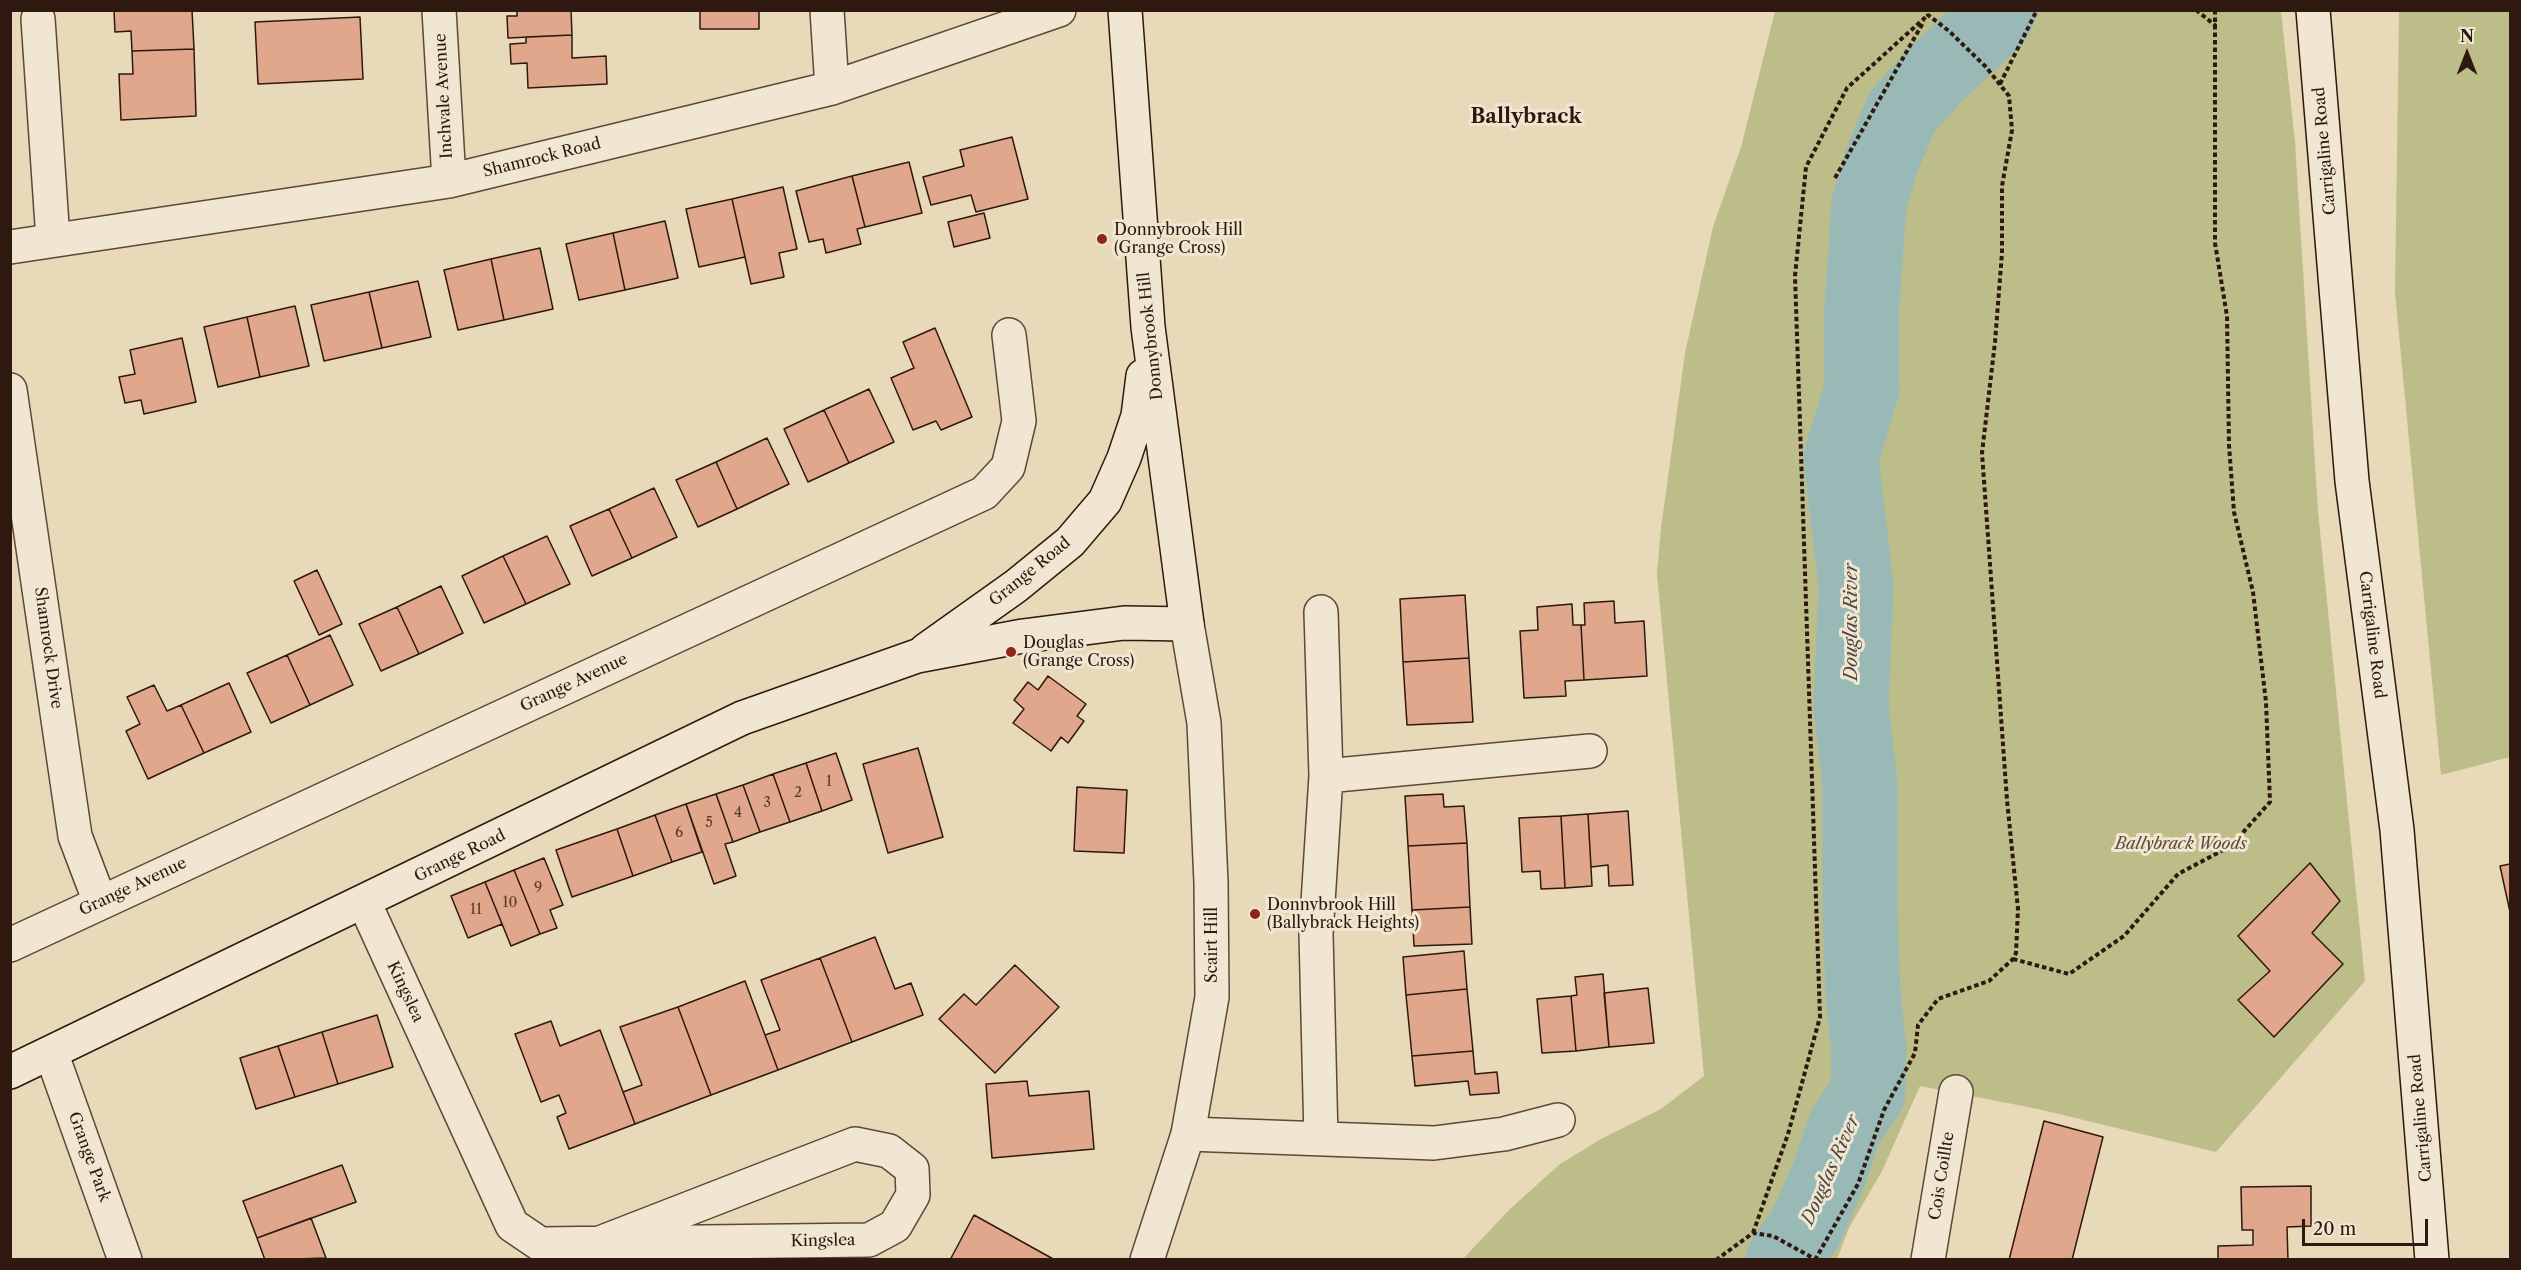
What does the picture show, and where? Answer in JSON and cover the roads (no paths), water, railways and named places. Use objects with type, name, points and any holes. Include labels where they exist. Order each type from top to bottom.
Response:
[{"type":"street","name":"Inchvale Avenue","points":[[439,10],[449,181]]},
{"type":"street","points":[[827,10],[832,88]]},
{"type":"street","name":"Shamrock Road","points":[[10,248],[449,181],[832,88],[1059,10]]},
{"type":"street","name":"Donnybrook Hill","points":[[1125,10],[1148,327],[1187,624]]},
{"type":"street","name":"Carrigaline Road","points":[[2313,10],[2352,481],[2397,830],[2432,1260]]},
{"type":"street","points":[[38,19],[53,240]]},
{"type":"street","name":"Grange Road","points":[[917,656],[1017,586],[1070,542],[1105,501],[1124,458],[1138,416],[1148,327]]},
{"type":"street","name":"Grange Avenue","points":[[10,945],[984,493],[1008,467],[1019,421],[1009,335]]},
{"type":"street","name":"Shamrock Drive","points":[[10,390],[75,836],[100,902]]},
{"type":"street","points":[[1321,612],[1326,777],[1316,934],[1321,1139]]},
{"type":"street","name":"Grange Road","points":[[10,1072],[52,1055],[742,718],[917,656],[1023,636],[1124,623],[1187,624]]},
{"type":"street","name":"Scairt Hill","points":[[1147,1260],[1188,1134],[1212,997],[1211,884],[1204,723],[1187,624]]},
{"type":"street","points":[[1326,777],[1590,751]]},
{"type":"street","name":"Kingslea","points":[[364,902],[512,1225],[540,1244],[869,1240],[895,1226],[914,1195],[912,1169],[889,1151],[855,1144],[600,1243]]},
{"type":"street","name":"Grange Park","points":[[52,1055],[126,1260]]},
{"type":"street","name":"Cois Coillte","points":[[1928,1260],[1956,1092]]},
{"type":"street","points":[[1188,1134],[1434,1143],[1504,1134],[1558,1120]]},
{"type":"waterway","name":"Douglas River","points":[[1783,1260],[1805,1229],[1828,1177],[1845,1127],[1868,1093],[1869,1050],[1863,993],[1860,910],[1860,783],[1851,707],[1856,586],[1841,458],[1862,388],[1861,320],[1869,204],[1881,162],[1902,112],[1938,72],[1995,19],[1999,10]]},
{"type":"place","name":"Donnybrook Hill (Grange Cross)","points":[[1102,239]]},
{"type":"place","name":"Douglas (Grange Cross)","points":[[1011,652]]},
{"type":"place","name":"Donnybrook Hill (Ballybrack Heights)","points":[[1255,914]]},
{"type":"district","name":"Ballybrack","points":[[1526,117]]},
{"type":"park label","name":"Ballybrack Woods","points":[[2181,844]]}]
